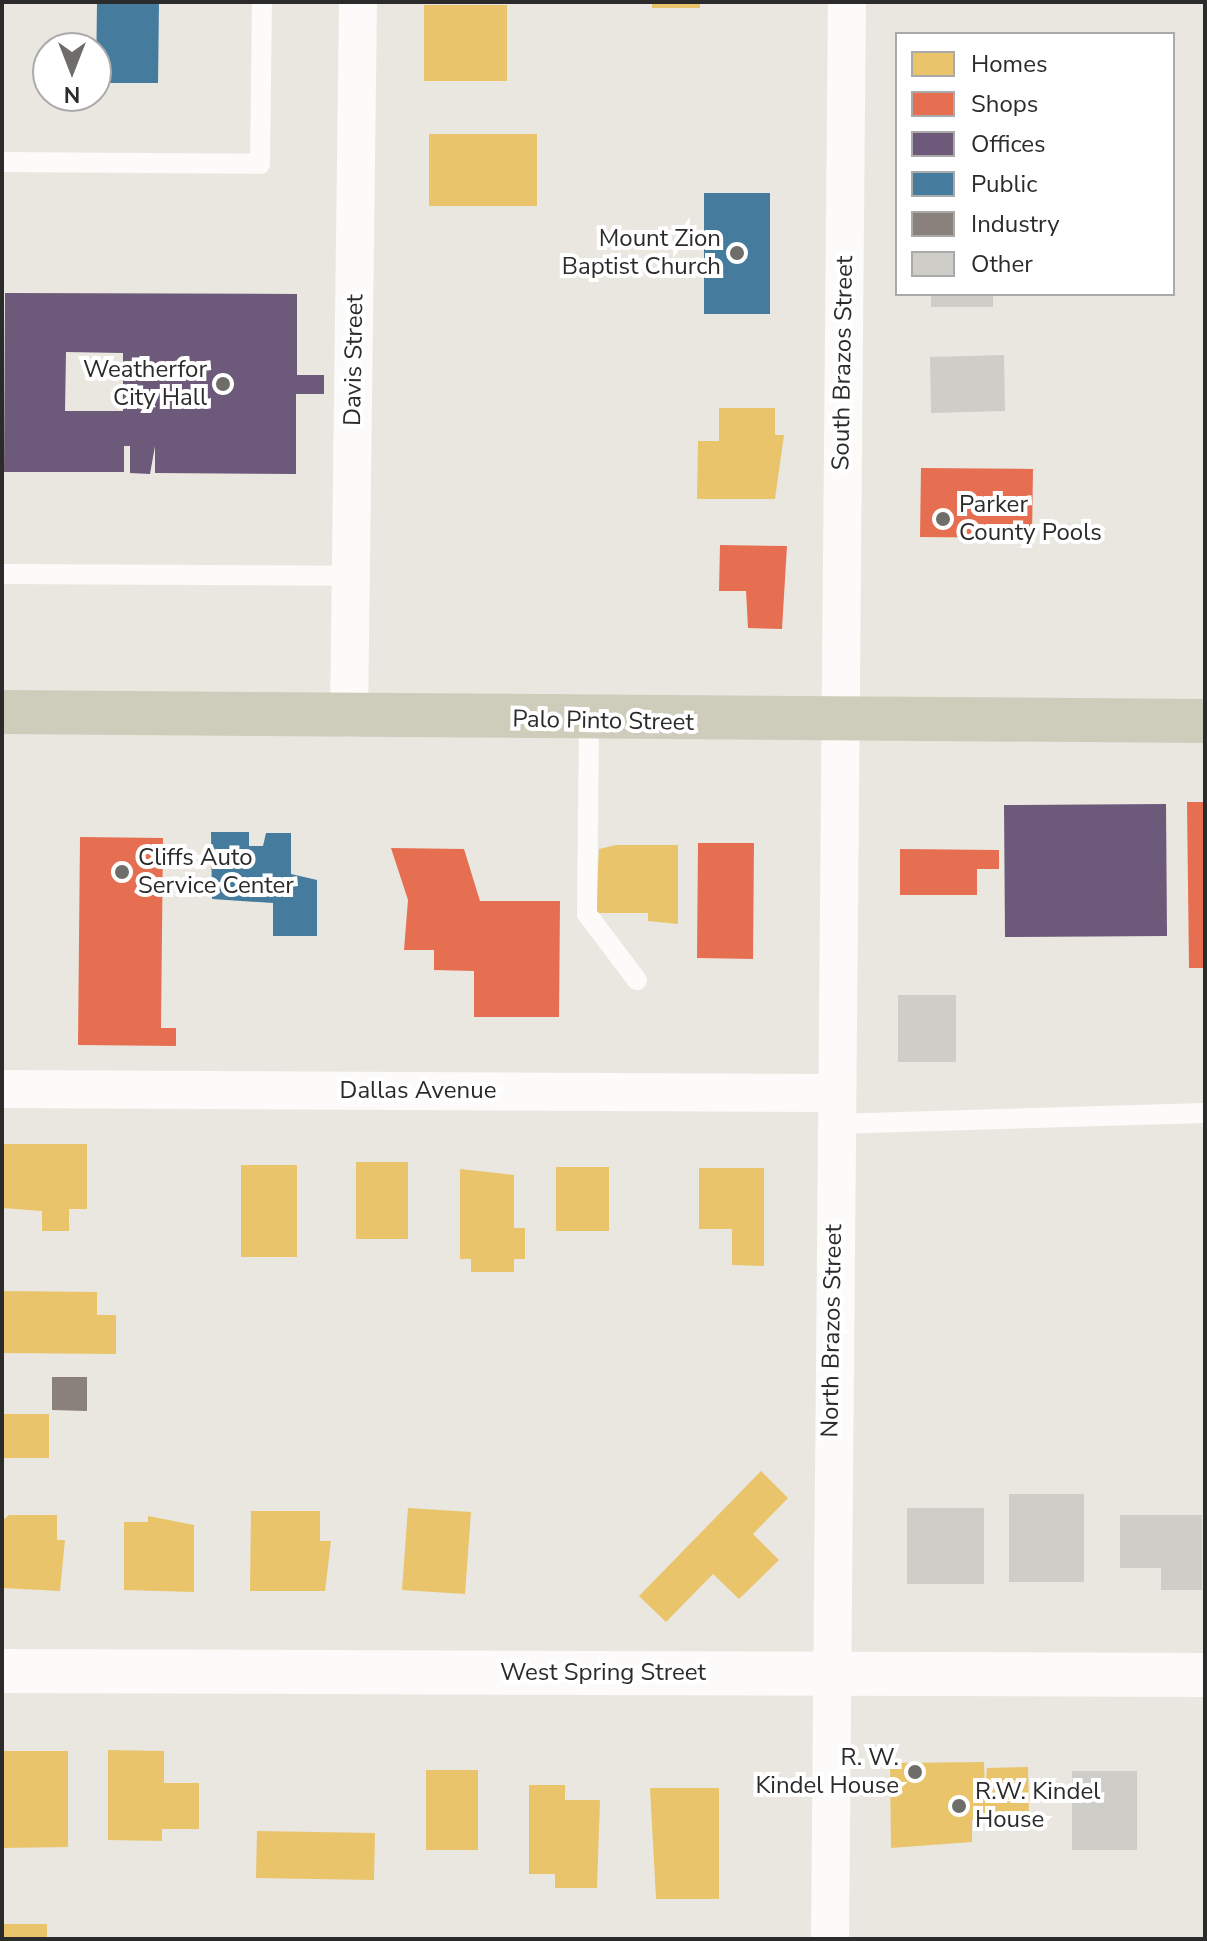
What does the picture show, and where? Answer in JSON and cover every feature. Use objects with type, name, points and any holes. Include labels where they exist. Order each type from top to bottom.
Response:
[{"type":"main road","name":"Palo Pinto Street","points":[[2,712],[589,722],[1205,721]]},
{"type":"street","name":"Davis Street","points":[[349,718],[358,2]]},
{"type":"street","name":"South Brazos Street","points":[[839,723],[847,2]]},
{"type":"street","name":"North Brazos Street","points":[[830,1939],[829,1674],[839,723]]},
{"type":"street","name":"Dallas Avenue","points":[[2,1089],[834,1108]]},
{"type":"street","name":"West Spring Street","points":[[2,1671],[1205,1675]]},
{"type":"lane","points":[[2,162],[260,164],[262,2]]},
{"type":"lane","points":[[2,574],[351,576]]},
{"type":"lane","points":[[589,722],[587,914],[637,980]]},
{"type":"lane","points":[[834,1108],[1205,1113]]},
{"type":"building: Homes","points":[[652,2],[700,2],[700,8],[652,8]]},
{"type":"building: Homes","points":[[424,5],[507,5],[507,81],[424,81]]},
{"type":"building: Homes","points":[[429,134],[537,134],[537,206],[429,206]]},
{"type":"building: Homes","points":[[719,408],[775,408],[775,435],[784,435],[775,499],[697,499],[698,441],[719,441]]},
{"type":"building: Homes","points":[[616,845],[678,845],[678,924],[648,921],[648,913],[596,913],[599,849]]},
{"type":"building: Homes","points":[[2,1144],[87,1144],[87,1209],[69,1209],[69,1231],[42,1231],[42,1211],[2,1208]]},
{"type":"building: Homes","points":[[356,1162],[408,1162],[408,1239],[356,1239]]},
{"type":"building: Homes","points":[[241,1165],[297,1165],[297,1257],[241,1257]]},
{"type":"building: Homes","points":[[556,1167],[609,1167],[609,1231],[556,1231]]},
{"type":"building: Homes","points":[[699,1168],[764,1168],[764,1266],[732,1265],[732,1229],[699,1229]]},
{"type":"building: Homes","points":[[460,1169],[514,1175],[514,1228],[525,1228],[525,1259],[514,1259],[514,1272],[471,1272],[471,1259],[460,1259]]},
{"type":"building: Homes","points":[[2,1291],[97,1292],[97,1315],[116,1315],[116,1354],[2,1353]]},
{"type":"building: Homes","points":[[2,1414],[49,1414],[49,1458],[2,1458]]},
{"type":"building: Homes","points":[[761,1471],[788,1498],[753,1534],[779,1560],[739,1599],[713,1574],[666,1622],[639,1596]]},
{"type":"building: Homes","points":[[408,1508],[471,1512],[465,1594],[402,1590]]},
{"type":"building: Homes","points":[[251,1511],[320,1511],[320,1541],[331,1541],[325,1591],[250,1591]]},
{"type":"building: Homes","points":[[9,1515],[57,1515],[57,1540],[65,1540],[60,1591],[2,1588],[2,1521]]},
{"type":"building: Homes","points":[[148,1516],[194,1525],[194,1592],[124,1590],[124,1522],[148,1522]]},
{"type":"building: Homes","points":[[108,1750],[164,1751],[164,1783],[199,1783],[199,1829],[162,1829],[162,1841],[108,1840]]},
{"type":"building: Homes","points":[[2,1751],[68,1751],[68,1847],[2,1848]]},
{"type":"building: Homes","name":"R.W. Kindel House","points":[[984,1762],[985,1793],[987,1768],[1028,1767],[1029,1819],[972,1820],[972,1842],[891,1848],[890,1763]]},
{"type":"building: Homes","points":[[426,1770],[478,1770],[478,1850],[426,1850]]},
{"type":"building: Homes","points":[[529,1785],[565,1785],[565,1800],[600,1800],[597,1888],[555,1888],[555,1874],[529,1874]]},
{"type":"building: Homes","points":[[650,1788],[719,1788],[719,1899],[656,1899]]},
{"type":"building: Homes","points":[[257,1831],[375,1833],[374,1880],[256,1878]]},
{"type":"building: Homes","points":[[2,1924],[47,1924],[47,1939],[2,1939]]},
{"type":"building: Shops","points":[[921,468],[1033,469],[1032,538],[920,537]]},
{"type":"building: Shops","points":[[720,545],[787,546],[782,629],[748,628],[746,591],[719,591]]},
{"type":"building: Shops","points":[[1187,802],[1205,802],[1205,968],[1189,968]]},
{"type":"building: Shops","points":[[80,837],[163,838],[161,1028],[176,1028],[176,1046],[78,1045]]},
{"type":"building: Shops","points":[[698,843],[754,843],[753,959],[697,958]]},
{"type":"building: Shops","points":[[391,848],[464,849],[480,901],[560,901],[559,1017],[474,1017],[474,971],[434,970],[434,950],[404,950],[408,900]]},
{"type":"building: Shops","points":[[900,849],[999,850],[999,869],[977,869],[977,895],[900,895]]},
{"type":"building: Offices","name":"Weatherfor City Hall","points":[[5,293],[297,294],[297,375],[324,375],[324,394],[296,394],[296,474],[155,473],[155,446],[150,474],[130,473],[130,446],[124,446],[124,472],[4,472]],"holes":[[[66,352],[123,353],[123,411],[65,411]]]},
{"type":"building: Offices","points":[[1166,804],[1167,936],[1005,937],[1004,805]]},
{"type":"building: Public","points":[[97,2],[159,2],[158,83],[112,83],[112,32],[97,32]]},
{"type":"building: Public","points":[[704,193],[770,193],[770,314],[704,314]]},
{"type":"building: Public","points":[[211,832],[249,832],[249,846],[263,846],[266,833],[291,833],[291,874],[317,880],[317,936],[273,936],[273,903],[212,899]]},
{"type":"building: Industry","points":[[52,1377],[87,1377],[87,1411],[52,1410]]},
{"type":"building: Other","points":[[931,296],[993,296],[993,307],[931,307]]},
{"type":"building: Other","points":[[1004,355],[1005,411],[931,413],[930,357]]},
{"type":"building: Other","points":[[898,995],[956,995],[956,1062],[898,1062]]},
{"type":"building: Other","points":[[1009,1494],[1084,1494],[1084,1582],[1009,1582]]},
{"type":"building: Other","points":[[907,1508],[984,1508],[984,1584],[907,1584]]},
{"type":"building: Other","points":[[1120,1515],[1202,1515],[1202,1590],[1161,1590],[1161,1568],[1120,1568]]},
{"type":"building: Other","points":[[1072,1771],[1137,1771],[1137,1850],[1072,1850]]},
{"type":"place","name":"Mount Zion Baptist Church","points":[[737,253]]},
{"type":"place","name":"Weatherfor City Hall","points":[[223,384]]},
{"type":"place","name":"Parker County Pools","points":[[943,519]]},
{"type":"place","name":"Cliffs Auto Service Center","points":[[122,872]]},
{"type":"place","name":"R. W. Kindel House","points":[[915,1772]]},
{"type":"place","name":"R.W. Kindel House","points":[[959,1806]]}]
